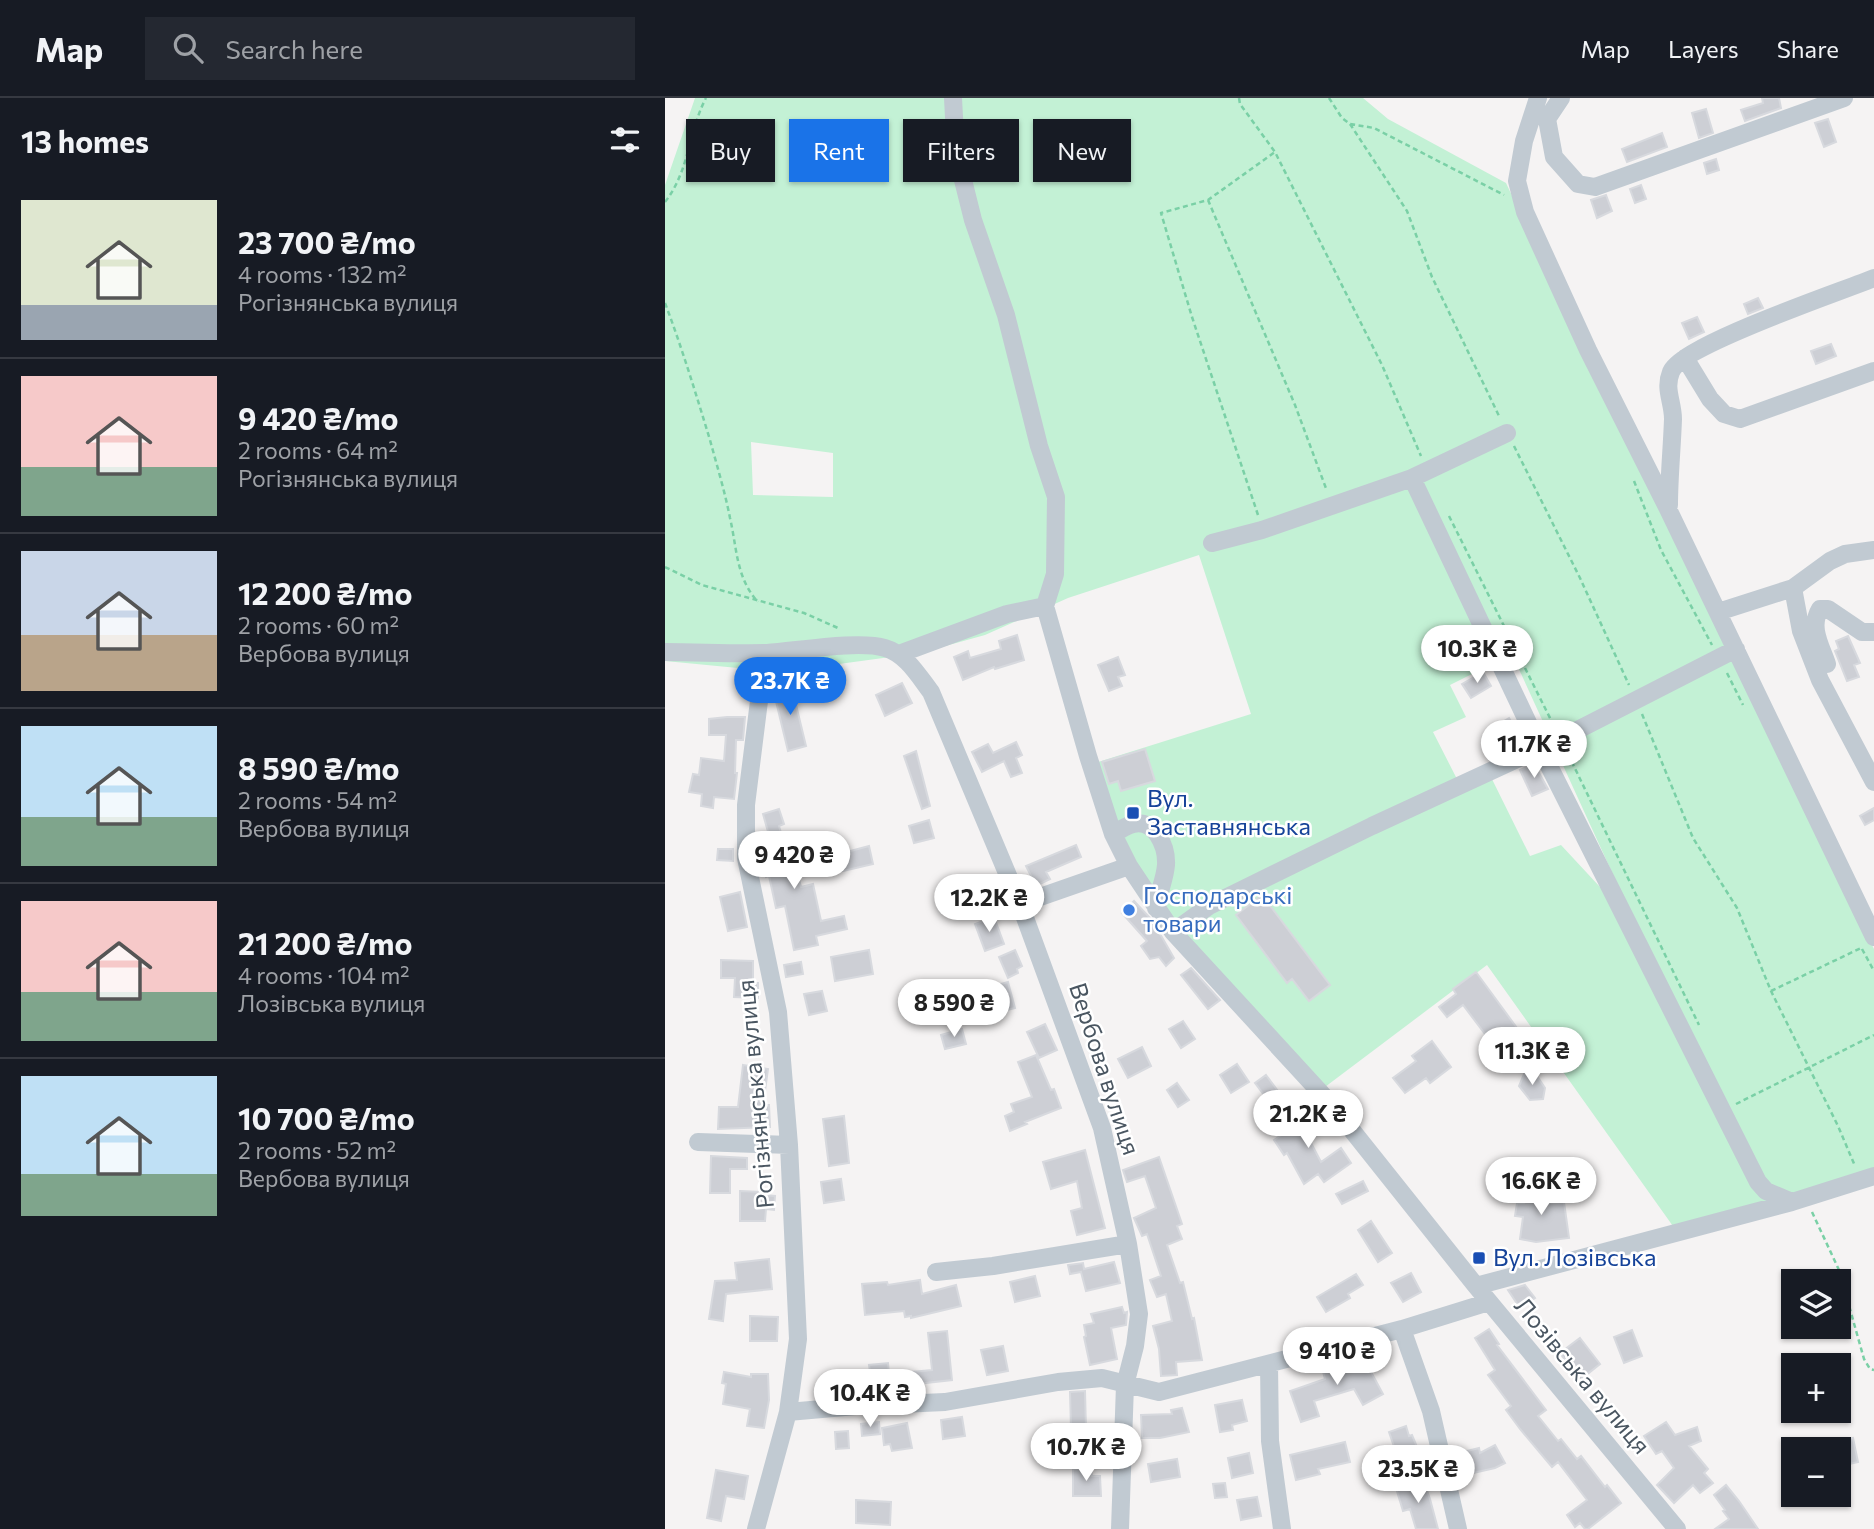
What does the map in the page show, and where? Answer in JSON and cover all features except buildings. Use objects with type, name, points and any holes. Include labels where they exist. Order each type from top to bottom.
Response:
[{"type":"street","points":[[665,652],[765,653],[860,645],[884,647],[899,654],[1007,614],[1045,606],[1055,574],[1056,497],[1039,446],[1006,314],[973,220],[955,136],[953,98]]},
{"type":"street","points":[[1538,98],[1524,141],[1517,181],[1525,212],[1588,350],[1668,509],[1874,937]]},
{"type":"street","points":[[1561,98],[1547,119],[1553,157],[1578,184],[1595,187],[1844,98]]},
{"type":"street","points":[[1668,509],[1673,415],[1667,387],[1672,369],[1685,358],[1735,333],[1874,278]]},
{"type":"street","points":[[1685,358],[1710,400],[1724,414],[1740,419],[1874,372]]},
{"type":"street","points":[[1212,543],[1262,530],[1419,474],[1507,433]]},
{"type":"street","points":[[1419,474],[1540,748],[1758,1182],[1766,1191],[1797,1200]]},
{"type":"street","points":[[1718,612],[1793,588],[1830,561],[1845,554],[1874,550]]},
{"type":"street","points":[[1793,588],[1801,631],[1820,680],[1874,782]]},
{"type":"street","name":"Лозівська вулиця","points":[[1045,606],[1113,834],[1129,866],[1156,908],[1173,932],[1331,1104],[1489,1302],[1677,1529]]},
{"type":"street","points":[[1827,664],[1816,632],[1815,618],[1820,610],[1828,609],[1862,632],[1874,632]]},
{"type":"street","points":[[1173,932],[1209,906],[1372,826],[1560,739],[1736,649]]},
{"type":"street","name":"Рогізнянська вулиця","points":[[756,1529],[788,1412],[798,1339],[789,1144],[778,1012],[745,858],[746,805],[765,653]]},
{"type":"street","name":"Вербова вулиця","points":[[899,654],[930,691],[1020,904],[1102,1128],[1128,1244],[1139,1314],[1135,1346],[1125,1385],[1119,1529]]},
{"type":"street","points":[[1113,834],[1133,824],[1145,824],[1154,829],[1165,851],[1166,866],[1156,908]]},
{"type":"street","points":[[1020,904],[1129,866]]},
{"type":"street","points":[[698,1142],[789,1144]]},
{"type":"street","points":[[1476,1286],[1797,1200],[1867,1177]]},
{"type":"street","points":[[936,1272],[993,1266],[1128,1244]]},
{"type":"street","points":[[788,1412],[945,1402],[1102,1378],[1159,1392],[1402,1329],[1489,1302]]},
{"type":"street","points":[[1402,1329],[1431,1411],[1458,1529]]},
{"type":"street","points":[[1269,1364],[1270,1441],[1282,1529]]},
{"type":"path","points":[[665,202],[677,186],[706,98]]},
{"type":"path","points":[[1239,98],[1240,104],[1275,152],[1382,365],[1419,474]]},
{"type":"path","points":[[1329,98],[1342,118],[1350,124],[1408,211],[1432,277],[1636,699],[1692,838],[1737,908],[1771,991],[1838,1126],[1867,1177]]},
{"type":"path","points":[[1350,124],[1374,128],[1505,195]]},
{"type":"path","points":[[1262,530],[1161,213],[1208,200],[1275,152]]},
{"type":"path","points":[[1208,200],[1295,405],[1332,505]]},
{"type":"path","points":[[665,303],[709,439],[730,518],[742,579],[758,602]]},
{"type":"path","points":[[1632,474],[1661,550],[1744,706]]},
{"type":"path","points":[[1445,507],[1703,1033]]},
{"type":"path","points":[[665,567],[702,585],[804,613],[831,624],[860,645]]},
{"type":"path","points":[[1771,991],[1861,948],[1874,971]]},
{"type":"path","points":[[1722,1110],[1810,1069],[1874,1035]]},
{"type":"path","points":[[1797,1200],[1830,1246],[1864,1359],[1870,1369],[1874,1370]]},
{"type":"green space","points":[[695,98],[1363,98],[1388,119],[1506,183],[1729,653],[1874,949],[1874,1174],[1675,1229],[1487,965],[1317,1093],[1129,875],[1095,763],[1251,714],[1199,555],[1068,598],[985,635],[920,653],[780,672],[665,661],[665,185],[686,124],[686,182],[775,182],[775,119],[688,119]],"holes":[[[751,442],[833,453],[833,497],[753,495]],[[1512,654],[1615,879],[1600,887],[1561,845],[1530,856],[1487,769],[1458,781],[1433,732],[1466,717],[1450,685]]]},
{"type":"place","name":"Вул. Заставнянська","points":[[1133,813]]},
{"type":"place","name":"Господарські товари","points":[[1129,910]]},
{"type":"place","name":"Вул. Лозівська","points":[[1479,1258]]}]
